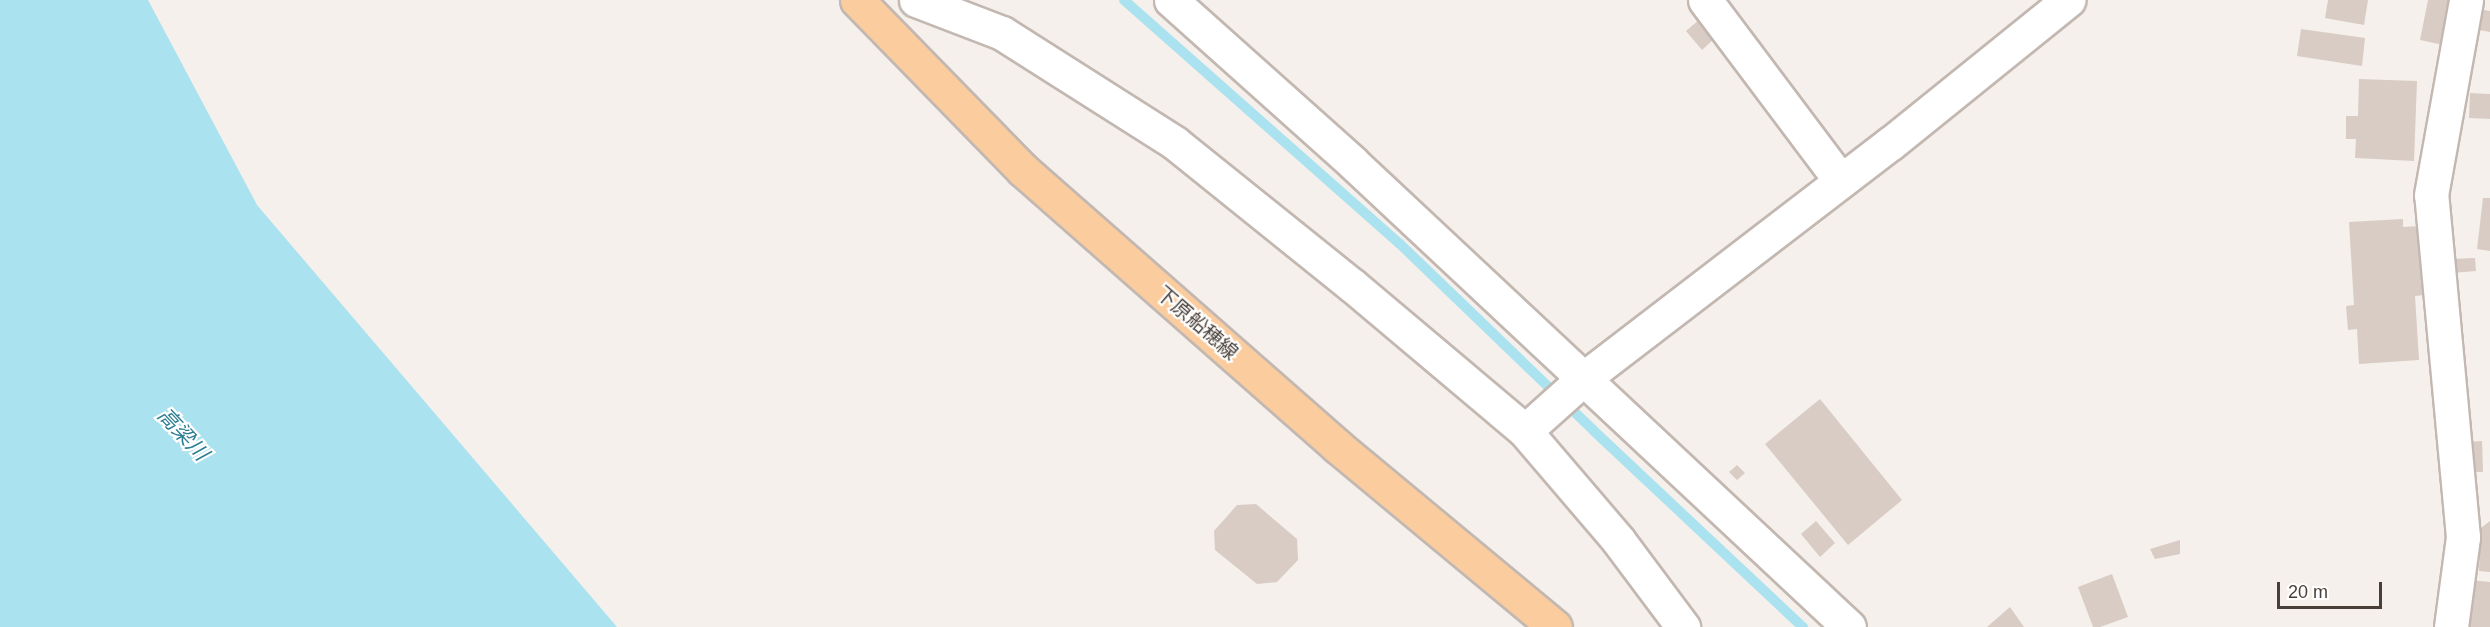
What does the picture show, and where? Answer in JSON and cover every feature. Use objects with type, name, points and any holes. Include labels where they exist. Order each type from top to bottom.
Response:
[{"type":"main road","name":"下原船穂線","points":[[856,0],[1023,170],[1337,446],[1555,627]]},
{"type":"street","points":[[916,0],[1002,33],[1175,143],[1353,286],[1535,422],[1683,627]]},
{"type":"street","points":[[1171,0],[1353,163],[1578,384],[1849,627]]},
{"type":"street","points":[[1705,0],[1841,181]]},
{"type":"street","points":[[1535,422],[1578,384],[1841,181],[2068,0]]},
{"type":"street","points":[[2451,627],[2463,537],[2431,195],[2466,0]]},
{"type":"water","name":"高梁川","points":[[0,0],[148,0],[257,205],[617,627],[0,627]]},
{"type":"building","points":[[2328,0],[2368,0],[2364,25],[2325,18]]},
{"type":"building","points":[[2428,0],[2457,0],[2448,46],[2420,40]]},
{"type":"building","points":[[2478,9],[2490,11],[2490,32],[2474,29]]},
{"type":"building","points":[[1700,19],[1716,37],[1702,50],[1686,31]]},
{"type":"building","points":[[2301,29],[2365,38],[2362,66],[2297,56]]},
{"type":"building","points":[[2359,79],[2417,81],[2414,161],[2355,158],[2356,139],[2346,139],[2346,116],[2358,116]]},
{"type":"building","points":[[2470,93],[2490,94],[2490,119],[2469,118]]},
{"type":"building","points":[[2483,198],[2490,198],[2490,251],[2477,249]]},
{"type":"building","points":[[2403,219],[2403,227],[2420,226],[2424,295],[2415,296],[2419,360],[2359,364],[2357,329],[2348,330],[2346,306],[2354,305],[2349,222]]},
{"type":"building","points":[[2475,258],[2476,271],[2452,273],[2452,259]]},
{"type":"building","points":[[1820,399],[1902,500],[1848,545],[1765,444]]},
{"type":"building","points":[[2482,441],[2483,472],[2469,472],[2468,442]]},
{"type":"building","points":[[1737,465],[1745,473],[1737,480],[1729,472]]},
{"type":"building","points":[[1256,504],[1297,539],[1298,560],[1277,582],[1257,584],[1215,550],[1214,531],[1237,505]]},
{"type":"building","points":[[1816,521],[1835,543],[1820,557],[1801,534]]},
{"type":"building","points":[[2490,521],[2490,572],[2479,571],[2481,528]]},
{"type":"building","points":[[2180,540],[2180,554],[2155,559],[2150,549]]},
{"type":"building","points":[[2112,574],[2128,617],[2100,627],[2093,627],[2078,587]]},
{"type":"building","points":[[2469,580],[2490,582],[2490,627],[2466,627]]},
{"type":"building","points":[[2010,607],[2024,627],[1987,627]]},
{"type":"waterway","points":[[1124,0],[1400,244],[1594,431],[1803,627]]}]
